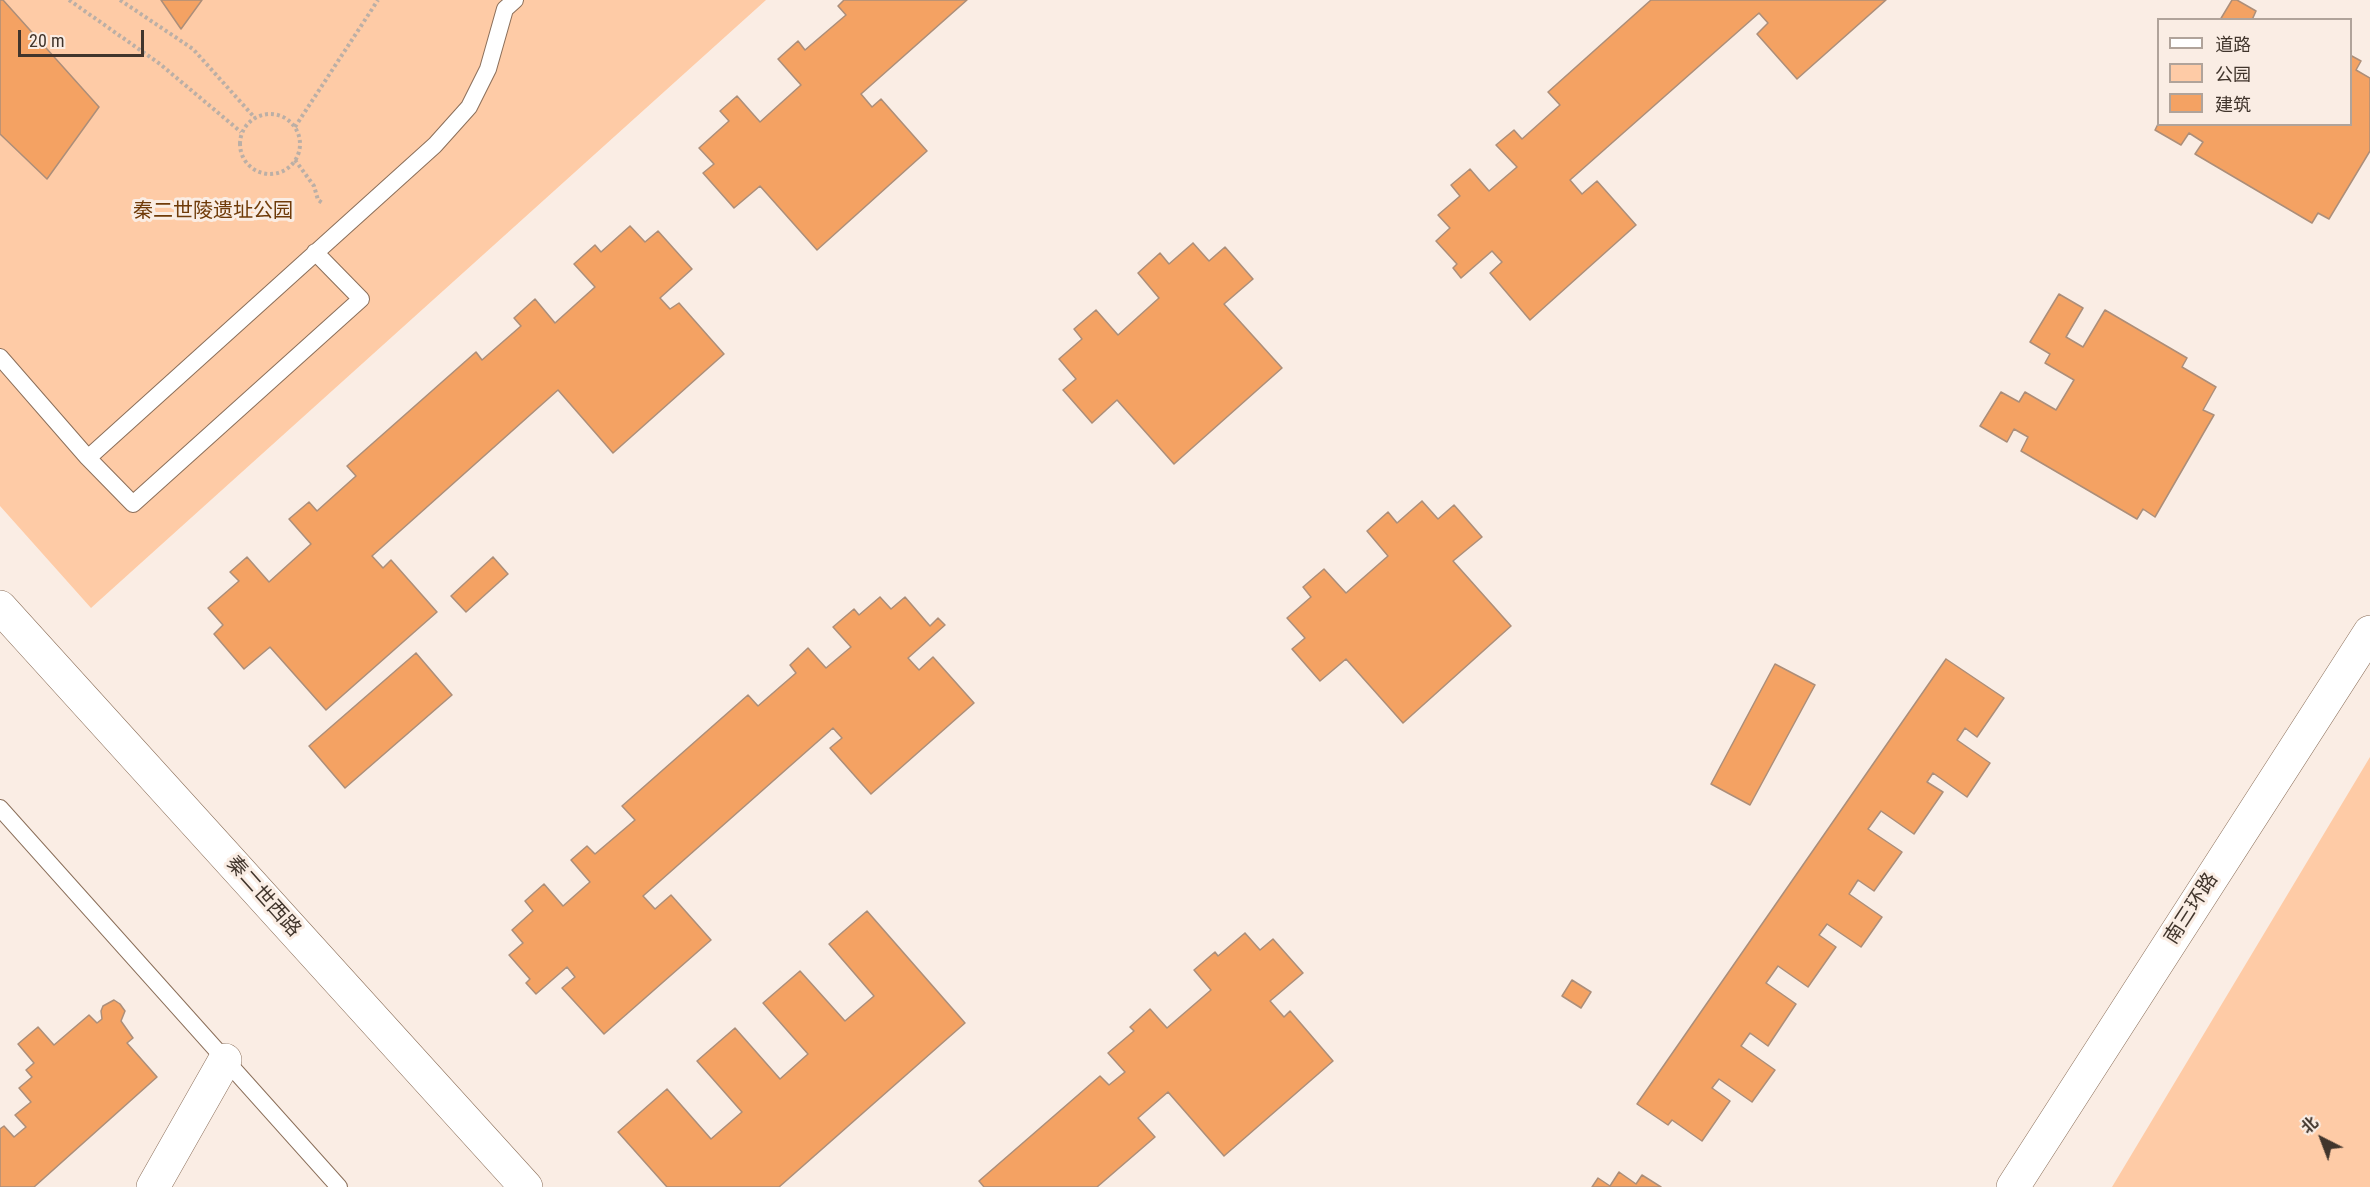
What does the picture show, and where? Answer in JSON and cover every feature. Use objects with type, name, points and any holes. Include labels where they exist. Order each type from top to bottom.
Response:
[{"type":"main road","name":"秦二世西路","points":[[0,607],[526,1187]]},
{"type":"main road","name":"南三环路","points":[[2013,1187],[2370,632]]},
{"type":"main road","points":[[153,1187],[225,1060]]},
{"type":"lane","points":[[88,458],[435,145],[469,107],[488,69],[505,9],[515,0]]},
{"type":"lane","points":[[0,357],[88,458],[133,504],[361,299],[315,252]]},
{"type":"lane","points":[[0,808],[339,1187]]},
{"type":"path","points":[[69,0],[160,64],[242,132]]},
{"type":"path","points":[[120,0],[193,49],[255,118]]},
{"type":"path","points":[[295,128],[378,0]]},
{"type":"path","points":[[274,114],[283,117],[295,128],[300,141],[300,150],[290,167],[270,175],[252,169],[240,152],[242,132],[255,118],[274,114]]},
{"type":"path","points":[[295,160],[314,186],[318,200],[332,210],[355,217]]},
{"type":"green space","name":"秦二世陵遗址公园","points":[[0,0],[766,0],[91,608],[0,506]]},
{"type":"green space","points":[[2370,757],[2370,1187],[2112,1187]]},
{"type":"building","points":[[0,0],[3,0],[99,107],[47,179],[0,134]]},
{"type":"building","points":[[161,0],[202,0],[181,29]]},
{"type":"building","points":[[844,0],[967,0],[861,94],[872,107],[881,99],[927,151],[817,250],[760,186],[734,208],[703,173],[714,164],[699,148],[729,121],[720,111],[737,96],[760,122],[801,85],[778,59],[798,41],[805,50],[846,15],[838,6]]},
{"type":"building","points":[[1651,0],[1886,0],[1797,79],[1757,34],[1768,23],[1759,13],[1570,180],[1582,194],[1597,181],[1636,225],[1530,320],[1490,273],[1502,262],[1492,251],[1461,278],[1453,268],[1457,264],[1436,241],[1450,228],[1438,215],[1460,196],[1451,185],[1470,169],[1489,191],[1517,167],[1496,145],[1514,130],[1522,139],[1560,105],[1548,92]]},
{"type":"building","points":[[2232,0],[2237,0],[2256,11],[2253,18],[2221,18]]},
{"type":"building","points":[[2352,56],[2361,61],[2356,70],[2370,78],[2370,151],[2329,219],[2318,213],[2312,223],[2195,154],[2203,142],[2189,133],[2181,145],[2155,130],[2157,126],[2352,126]]},
{"type":"building","points":[[630,226],[645,242],[658,231],[692,269],[660,298],[670,309],[679,303],[724,354],[613,453],[558,390],[372,556],[383,568],[391,560],[437,612],[326,710],[270,647],[244,669],[214,634],[223,625],[208,608],[239,581],[230,572],[247,557],[269,582],[311,544],[289,519],[309,502],[317,511],[356,476],[347,466],[476,352],[482,360],[521,326],[514,318],[535,299],[555,323],[595,287],[574,264],[595,245],[601,252]]},
{"type":"building","points":[[1193,243],[1209,261],[1225,247],[1253,279],[1224,304],[1282,368],[1174,464],[1117,400],[1092,423],[1063,390],[1076,379],[1059,359],[1082,339],[1074,329],[1096,310],[1118,335],[1159,298],[1138,273],[1160,253],[1169,264]]},
{"type":"building","points":[[2059,294],[2083,308],[2066,337],[2083,347],[2105,310],[2187,358],[2182,367],[2216,387],[2203,410],[2214,415],[2155,517],[2143,509],[2137,519],[2021,451],[2028,437],[2014,429],[2007,442],[1980,426],[2001,392],[2019,402],[2025,392],[2056,410],[2074,380],[2045,363],[2050,354],[2030,342]]},
{"type":"building","points":[[1422,501],[1438,519],[1454,505],[1482,537],[1453,561],[1511,626],[1403,723],[1346,659],[1320,681],[1292,649],[1305,638],[1287,618],[1311,597],[1303,587],[1324,569],[1346,593],[1388,556],[1367,531],[1388,512],[1397,523]]},
{"type":"building","points":[[493,557],[508,574],[466,612],[451,596]]},
{"type":"building","points":[[880,597],[891,609],[905,597],[930,626],[938,618],[945,625],[908,658],[919,670],[933,657],[974,703],[871,794],[830,748],[842,738],[833,728],[643,896],[655,909],[671,895],[711,940],[604,1034],[562,988],[575,977],[567,967],[536,994],[526,983],[530,979],[509,955],[523,943],[512,930],[533,911],[525,901],[544,884],[563,906],[590,882],[571,860],[587,846],[595,854],[635,820],[622,806],[748,695],[758,706],[796,673],[790,665],[808,648],[826,668],[851,647],[833,627],[854,609],[859,615]]},
{"type":"building","points":[[416,653],[452,695],[345,788],[309,746]]},
{"type":"building","points":[[1946,659],[2004,698],[1977,737],[1965,728],[1957,740],[1990,763],[1967,797],[1933,773],[1927,782],[1943,792],[1914,834],[1881,811],[1868,829],[1902,852],[1874,891],[1858,880],[1849,894],[1882,917],[1861,947],[1827,924],[1819,935],[1836,947],[1808,987],[1778,966],[1766,983],[1796,1004],[1768,1046],[1750,1033],[1741,1046],[1775,1070],[1752,1102],[1719,1079],[1712,1088],[1730,1101],[1702,1141],[1672,1120],[1668,1125],[1637,1104]]},
{"type":"building","points":[[1775,664],[1815,685],[1750,805],[1711,784]]},
{"type":"building","points":[[867,911],[965,1023],[779,1187],[667,1187],[618,1132],[667,1089],[711,1139],[742,1112],[697,1061],[735,1028],[780,1079],[808,1054],[763,1003],[800,971],[845,1021],[874,996],[829,944]]},
{"type":"building","points":[[1245,933],[1260,950],[1273,939],[1303,973],[1270,1001],[1284,1017],[1290,1011],[1333,1061],[1224,1156],[1168,1092],[1138,1118],[1155,1137],[1097,1187],[984,1187],[979,1181],[1100,1076],[1109,1085],[1125,1072],[1108,1053],[1134,1031],[1130,1027],[1150,1009],[1167,1028],[1211,990],[1194,970],[1215,952],[1218,956]]},
{"type":"building","points":[[1572,980],[1591,992],[1581,1008],[1562,996]]},
{"type":"building","points":[[114,1000],[125,1011],[121,1021],[133,1038],[127,1043],[157,1077],[34,1187],[0,1187],[0,1129],[4,1126],[14,1137],[26,1127],[15,1115],[31,1102],[19,1088],[32,1077],[26,1070],[34,1063],[18,1044],[38,1027],[54,1045],[89,1015],[97,1023],[102,1019],[103,1006]]},
{"type":"building","points":[[1619,1172],[1636,1184],[1642,1175],[1661,1187],[1592,1187],[1598,1178],[1610,1186]]}]
